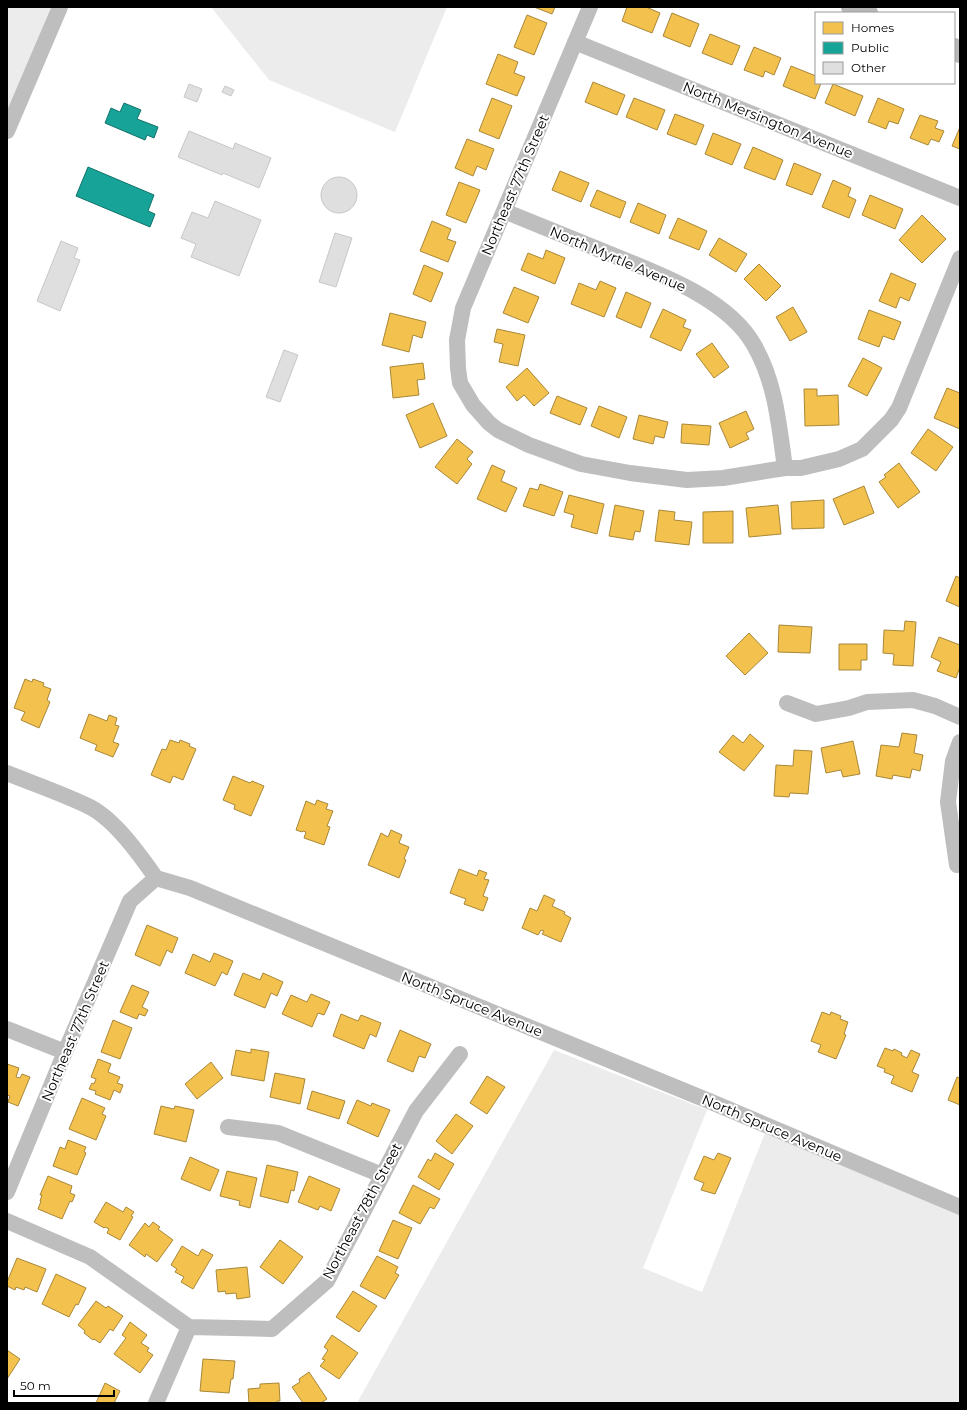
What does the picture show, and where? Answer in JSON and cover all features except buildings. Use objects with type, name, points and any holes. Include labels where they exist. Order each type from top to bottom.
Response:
[{"type":"street","points":[[7,131],[60,7]]},
{"type":"street","name":"Northeast 77th Street","points":[[590,7],[463,308],[456,340],[460,383],[473,405],[489,423],[498,430],[529,445],[582,464],[687,480],[723,478],[785,468],[801,468],[839,459],[862,449],[891,420],[899,408],[960,258]]},
{"type":"street","points":[[852,7],[864,12]]},
{"type":"street","name":"North Mersington Avenue","points":[[575,42],[960,198]]},
{"type":"street","name":"North Myrtle Avenue","points":[[504,211],[674,280],[721,308],[742,327],[754,345],[766,370],[777,408],[785,468]]},
{"type":"street","points":[[787,703],[816,714],[849,708],[867,702],[913,700],[935,706],[960,717]]},
{"type":"street","points":[[957,864],[948,802],[953,761],[960,742]]},
{"type":"street","points":[[7,773],[90,807],[104,816],[139,853],[156,878]]},
{"type":"street","name":"Northeast 77th Street","points":[[7,1192],[130,901],[156,878]]},
{"type":"street","name":"North Spruce Avenue","points":[[156,878],[203,893],[709,1101],[960,1207]]},
{"type":"street","points":[[7,1029],[65,1052]]},
{"type":"street","name":"Northeast 78th Street","points":[[189,1327],[272,1329],[327,1281],[416,1111],[460,1054]]},
{"type":"street","points":[[228,1127],[278,1133],[382,1175]]},
{"type":"street","points":[[7,1221],[90,1257],[189,1327],[156,1403]]},
{"type":"shaded area","points":[[7,7],[51,7],[7,113]]},
{"type":"shaded area","points":[[211,7],[447,7],[395,132],[269,80]]},
{"type":"shaded area","points":[[554,1050],[707,1110],[643,1268],[699,1291],[702,1292],[765,1133],[960,1215],[960,1403],[357,1403]]}]
